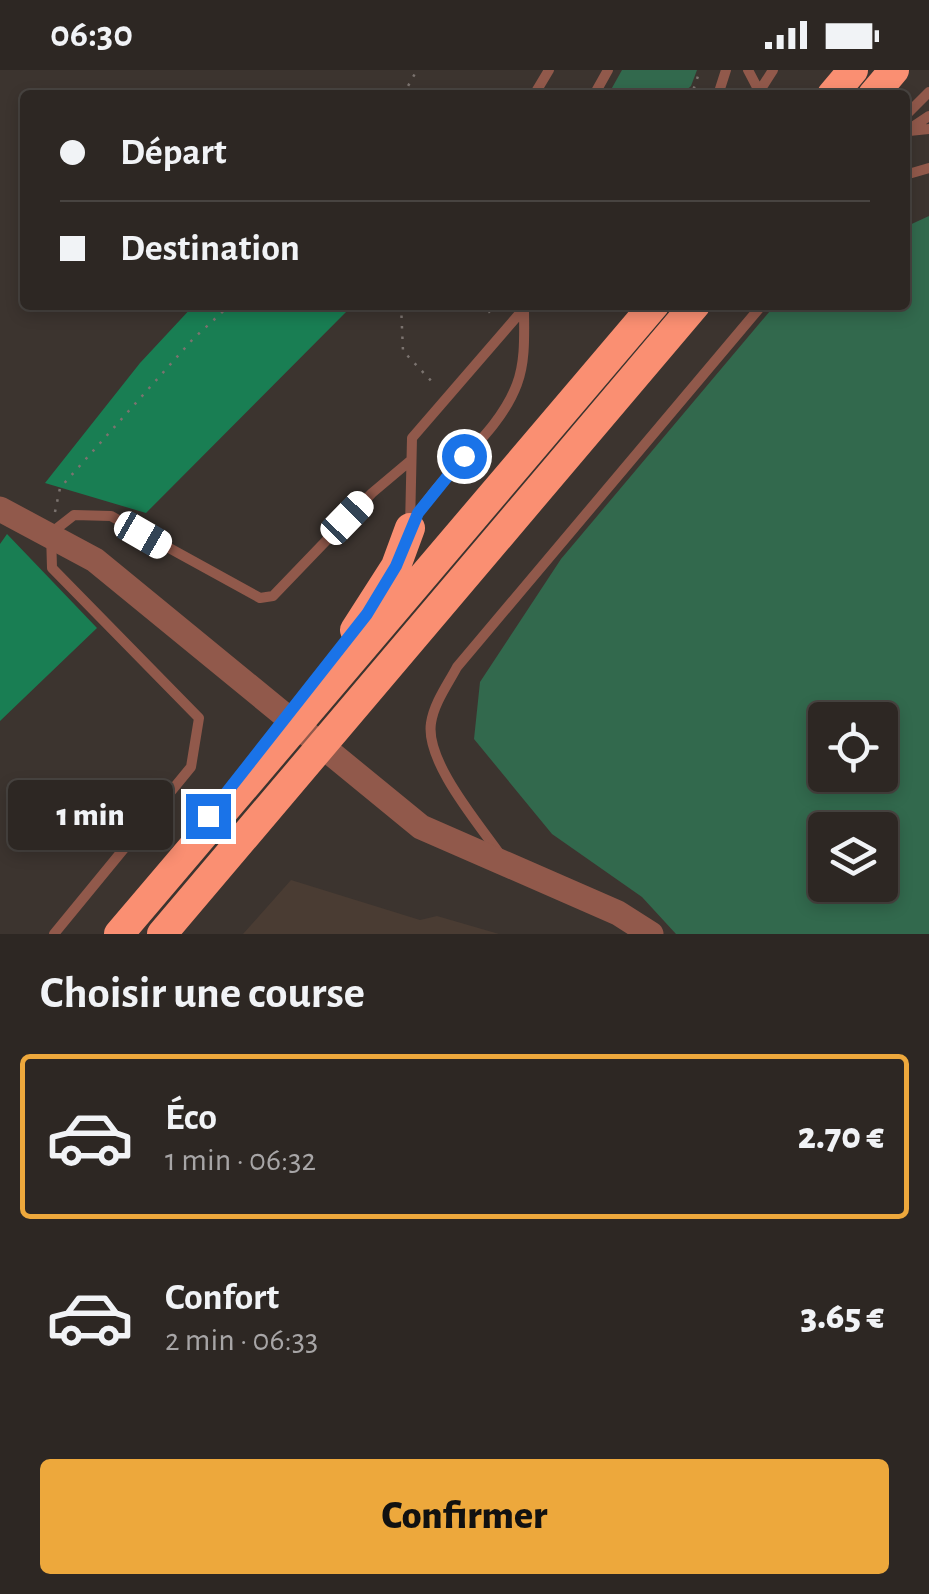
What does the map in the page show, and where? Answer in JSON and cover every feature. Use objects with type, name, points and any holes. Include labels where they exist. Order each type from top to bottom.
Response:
[{"type":"highway","points":[[836,90],[853,70]]},
{"type":"highway","points":[[877,90],[894,70]]},
{"type":"highway","points":[[117,934],[650,310]]},
{"type":"highway","points":[[162,934],[691,310]]},
{"type":"highway","points":[[563,462],[707,310]]},
{"type":"highway","points":[[117,934],[367,614],[396,566],[410,528]]},
{"type":"street","points":[[0,509],[52,533],[94,560],[348,772],[421,827],[618,913],[652,934]]},
{"type":"lane","points":[[910,111],[929,92]]},
{"type":"lane","points":[[410,528],[412,438],[521,310]]},
{"type":"lane","points":[[410,528],[425,502],[510,399],[522,362],[525,310]]},
{"type":"lane","points":[[508,866],[436,755],[430,726],[435,708],[457,666],[758,310]]},
{"type":"lane","points":[[54,934],[191,767],[199,718],[52,568],[52,533],[74,515],[111,516],[260,598],[272,596],[372,493],[410,460]]},
{"type":"path","points":[[52,533],[60,488],[192,338],[224,310]]},
{"type":"path","points":[[400,310],[403,351],[448,396]]},
{"type":"shaded area","points":[[291,880],[420,920],[437,916],[499,934],[243,934]]},
{"type":"green space","points":[[622,70],[697,70],[687,90],[611,90]]},
{"type":"green space","points":[[929,216],[929,934],[676,934],[642,897],[552,834],[474,739],[480,682],[561,559],[771,310],[910,310],[910,225]]},
{"type":"green space","points":[[189,310],[348,310],[146,513],[45,483],[140,363]]},
{"type":"green space","points":[[7,534],[97,628],[0,721],[0,544]]},
{"type":"route","points":[[208,816],[367,614],[396,566],[418,513],[464,456]]}]
